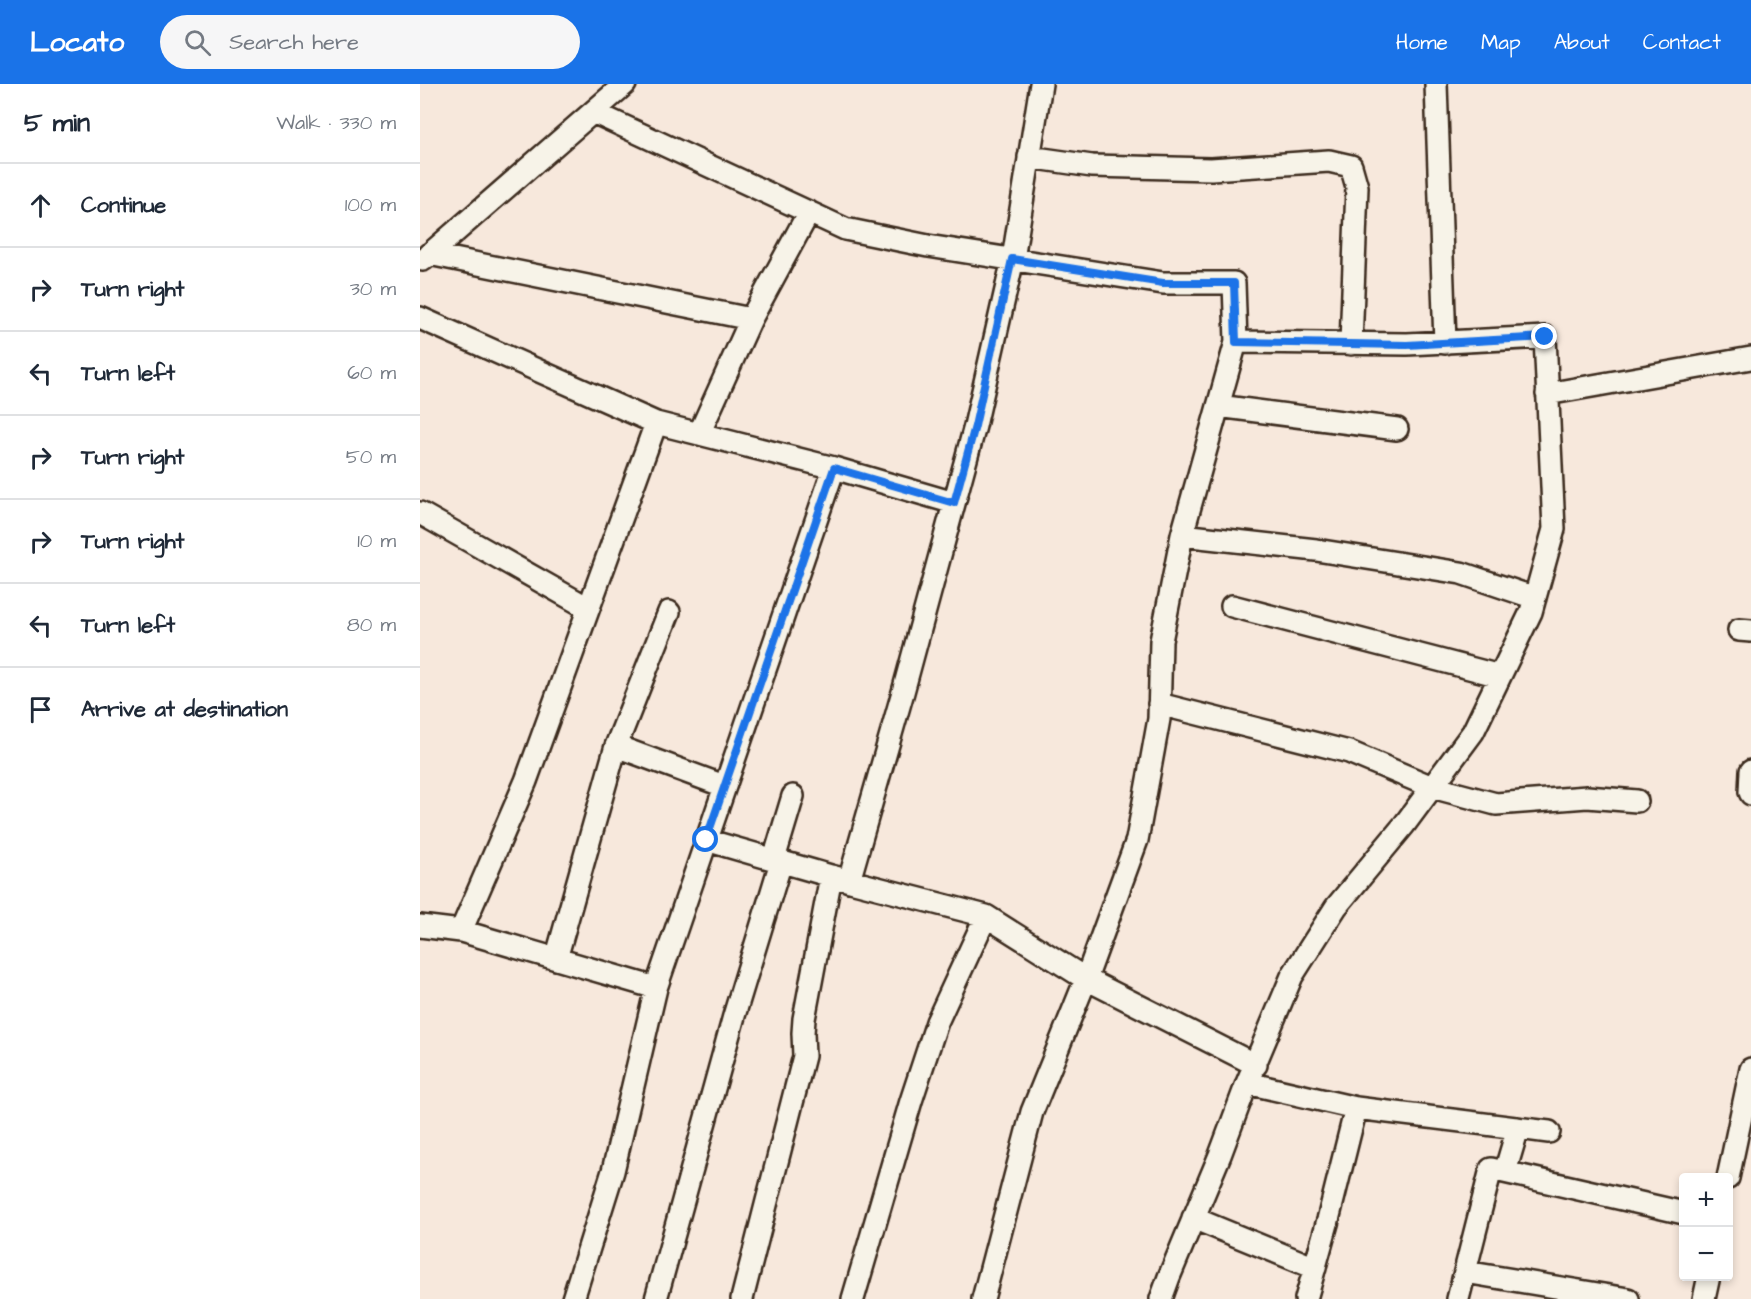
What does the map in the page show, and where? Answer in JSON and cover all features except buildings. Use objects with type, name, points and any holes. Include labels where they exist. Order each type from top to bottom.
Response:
[{"type":"street","points":[[425,258],[625,84]]},
{"type":"street","points":[[742,1299],[804,1056],[804,1019],[840,878],[903,692],[975,426],[1012,259],[1041,84]]},
{"type":"street","points":[[1436,84],[1445,343]]},
{"type":"street","points":[[593,112],[845,229],[928,246],[1163,283],[1234,283],[1236,342],[1182,535],[1161,641],[1159,719],[1137,840],[1086,980],[1032,1113],[983,1299]]},
{"type":"street","points":[[1029,157],[1092,166],[1211,169],[1329,161],[1351,166],[1357,187],[1351,344]]},
{"type":"street","points":[[699,434],[750,319],[809,212]]},
{"type":"street","points":[[425,258],[750,319]]},
{"type":"street","points":[[420,318],[656,423],[834,468],[954,503]]},
{"type":"street","points":[[1161,1299],[1292,976],[1336,907],[1404,825],[1473,732],[1531,612],[1554,529],[1545,337],[1407,345],[1236,342]]},
{"type":"street","points":[[1547,394],[1751,358]]},
{"type":"street","points":[[1218,406],[1397,429]]},
{"type":"street","points":[[461,931],[526,781],[656,423]]},
{"type":"street","points":[[573,1299],[613,1171],[656,988],[834,468]]},
{"type":"street","points":[[420,513],[588,608]]},
{"type":"street","points":[[1182,535],[1316,550],[1461,573],[1535,598]]},
{"type":"street","points":[[1232,606],[1500,676]]},
{"type":"street","points":[[556,959],[616,746],[669,612]]},
{"type":"street","points":[[1159,704],[1349,752],[1432,787],[1496,804],[1587,797],[1637,801]]},
{"type":"street","points":[[616,746],[724,786]]},
{"type":"street","points":[[1751,771],[1751,794]]},
{"type":"street","points":[[656,1299],[778,861],[792,796]]},
{"type":"street","points":[[706,840],[986,916],[1086,980],[1251,1074],[1356,1108],[1549,1132]]},
{"type":"street","points":[[853,1299],[911,1101],[937,1022],[986,916]]},
{"type":"street","points":[[420,926],[461,931],[656,988]]},
{"type":"street","points":[[1729,1173],[1751,1070]]},
{"type":"street","points":[[1306,1299],[1356,1108]]},
{"type":"street","points":[[1505,1172],[1518,1128]]},
{"type":"street","points":[[1458,1299],[1491,1169],[1679,1212]]},
{"type":"street","points":[[1193,1218],[1315,1268]]},
{"type":"street","points":[[1465,1272],[1628,1299]]},
{"type":"street","points":[[1704,1299],[1708,1281]]},
{"type":"route","points":[[706,840],[834,468],[954,503],[975,426],[1012,259],[1163,283],[1234,283],[1236,342],[1407,345],[1545,337]]}]
